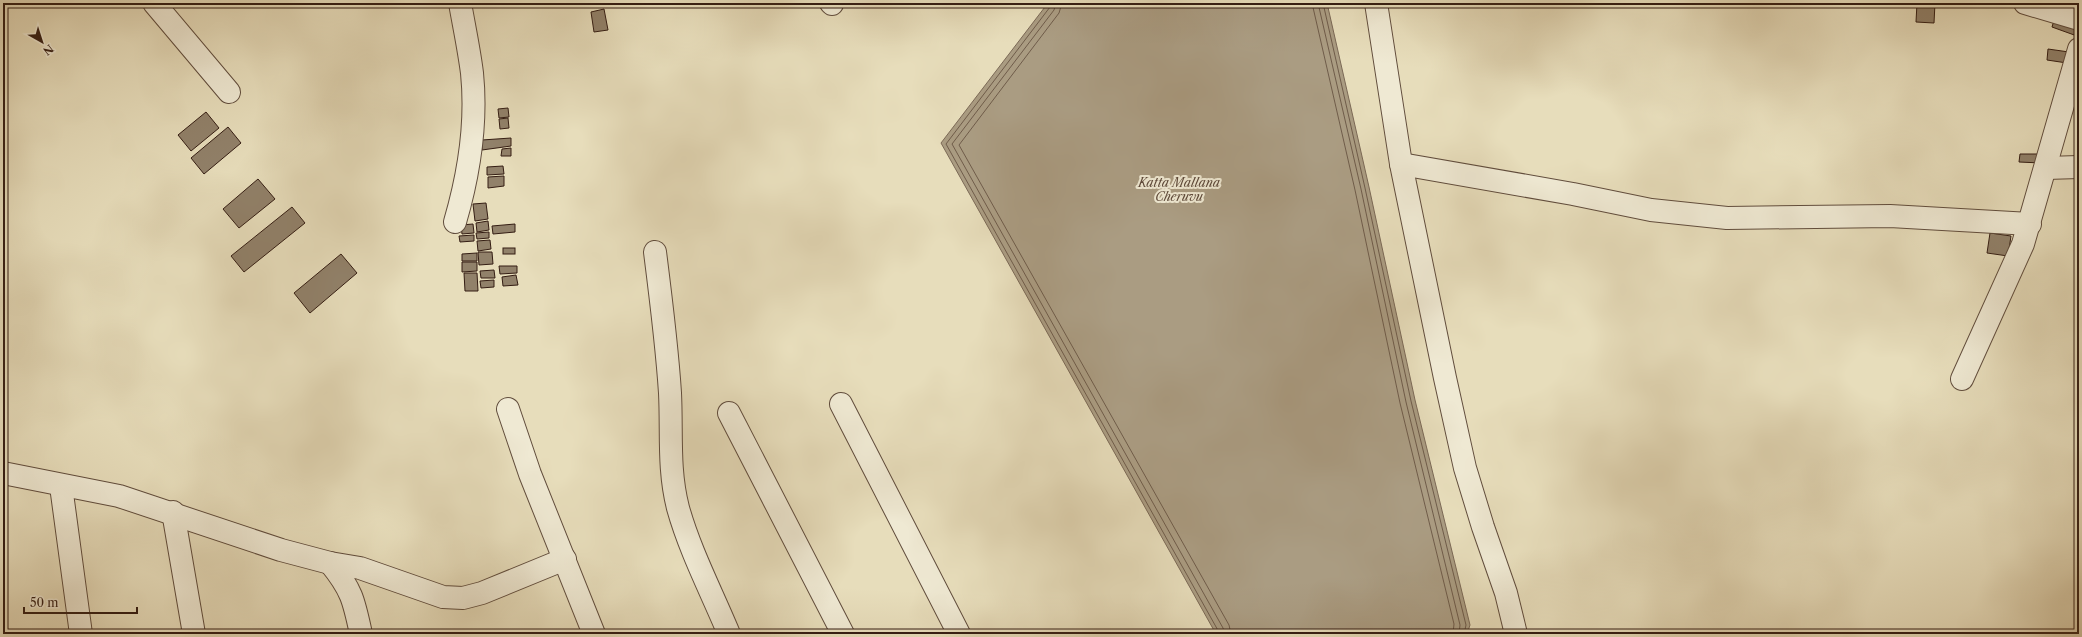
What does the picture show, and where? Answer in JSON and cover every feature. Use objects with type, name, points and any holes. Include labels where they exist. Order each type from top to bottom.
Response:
[{"type":"street","points":[[154,3],[229,92]]},
{"type":"street","points":[[455,222],[464,193],[470,157],[472,99],[472,73],[460,3]]},
{"type":"street","points":[[1376,3],[1401,164],[1465,468],[1483,527],[1506,593],[1516,634]]},
{"type":"street","points":[[2025,3],[2079,18]]},
{"type":"street","points":[[1962,380],[2017,258],[2030,224],[2079,49]]},
{"type":"street","points":[[1401,164],[1573,194],[1651,210],[1726,218],[1890,216],[2030,224]]},
{"type":"street","points":[[2046,168],[2079,167]]},
{"type":"street","points":[[654,252],[666,340],[670,395],[670,465],[678,508],[694,552],[730,634]]},
{"type":"street","points":[[841,404],[959,634]]},
{"type":"street","points":[[508,409],[530,474],[594,634]]},
{"type":"street","points":[[729,412],[843,634]]},
{"type":"street","points":[[3,473],[61,486],[119,496],[173,512],[266,545],[330,563],[360,568],[444,597],[463,598],[482,593],[565,559]]},
{"type":"street","points":[[61,486],[81,634]]},
{"type":"street","points":[[173,512],[194,634]]},
{"type":"street","points":[[330,563],[346,583],[352,595],[361,634]]},
{"type":"water","name":"Katta Mallana Cheruvu","points":[[1048,3],[1327,3],[1415,400],[1470,625],[1467,634],[1216,634],[941,143]]},
{"type":"building","points":[[1917,3],[1935,3],[1934,23],[1916,22]]},
{"type":"building","points":[[604,9],[608,30],[594,32],[591,12]]},
{"type":"building","points":[[2055,17],[2079,25],[2077,36],[2052,27]]},
{"type":"building","points":[[2048,49],[2069,52],[2067,63],[2047,60]]},
{"type":"building","points":[[508,108],[509,117],[499,118],[498,109]]},
{"type":"building","points":[[206,112],[219,128],[191,151],[178,135]]},
{"type":"building","points":[[508,118],[509,128],[500,129],[499,119]]},
{"type":"building","points":[[228,127],[241,143],[204,174],[191,158]]},
{"type":"building","points":[[511,138],[511,146],[482,150],[482,140]]},
{"type":"building","points":[[511,148],[511,156],[501,156],[502,149]]},
{"type":"building","points":[[2020,154],[2042,154],[2041,163],[2019,162]]},
{"type":"building","points":[[503,166],[504,174],[487,175],[487,167]]},
{"type":"building","points":[[504,176],[504,186],[488,188],[488,177]]},
{"type":"building","points":[[258,179],[275,199],[239,228],[223,209]]},
{"type":"building","points":[[486,203],[488,219],[475,221],[473,204]]},
{"type":"building","points":[[292,207],[305,223],[244,272],[231,256]]},
{"type":"building","points":[[488,221],[489,230],[477,232],[476,223]]},
{"type":"building","points":[[473,224],[474,233],[462,234],[461,225]]},
{"type":"building","points":[[515,224],[515,232],[493,234],[492,226]]},
{"type":"building","points":[[489,232],[489,238],[477,239],[476,233]]},
{"type":"building","points":[[1990,233],[2011,236],[2008,256],[1987,253]]},
{"type":"building","points":[[474,235],[474,241],[460,242],[459,236]]},
{"type":"building","points":[[490,240],[491,249],[478,251],[477,241]]},
{"type":"building","points":[[503,248],[515,248],[515,254],[503,254]]},
{"type":"building","points":[[478,252],[492,252],[493,264],[479,265]]},
{"type":"building","points":[[477,253],[477,261],[462,261],[462,254]]},
{"type":"building","points":[[341,254],[357,273],[310,313],[294,293]]},
{"type":"building","points":[[462,262],[477,262],[477,271],[462,272]]},
{"type":"building","points":[[499,266],[517,266],[517,273],[500,274]]},
{"type":"building","points":[[494,270],[495,278],[481,278],[480,271]]},
{"type":"building","points":[[464,273],[477,273],[478,291],[465,291]]},
{"type":"building","points":[[516,275],[518,285],[503,286],[502,277]]},
{"type":"building","points":[[494,280],[494,287],[481,288],[480,281]]}]
